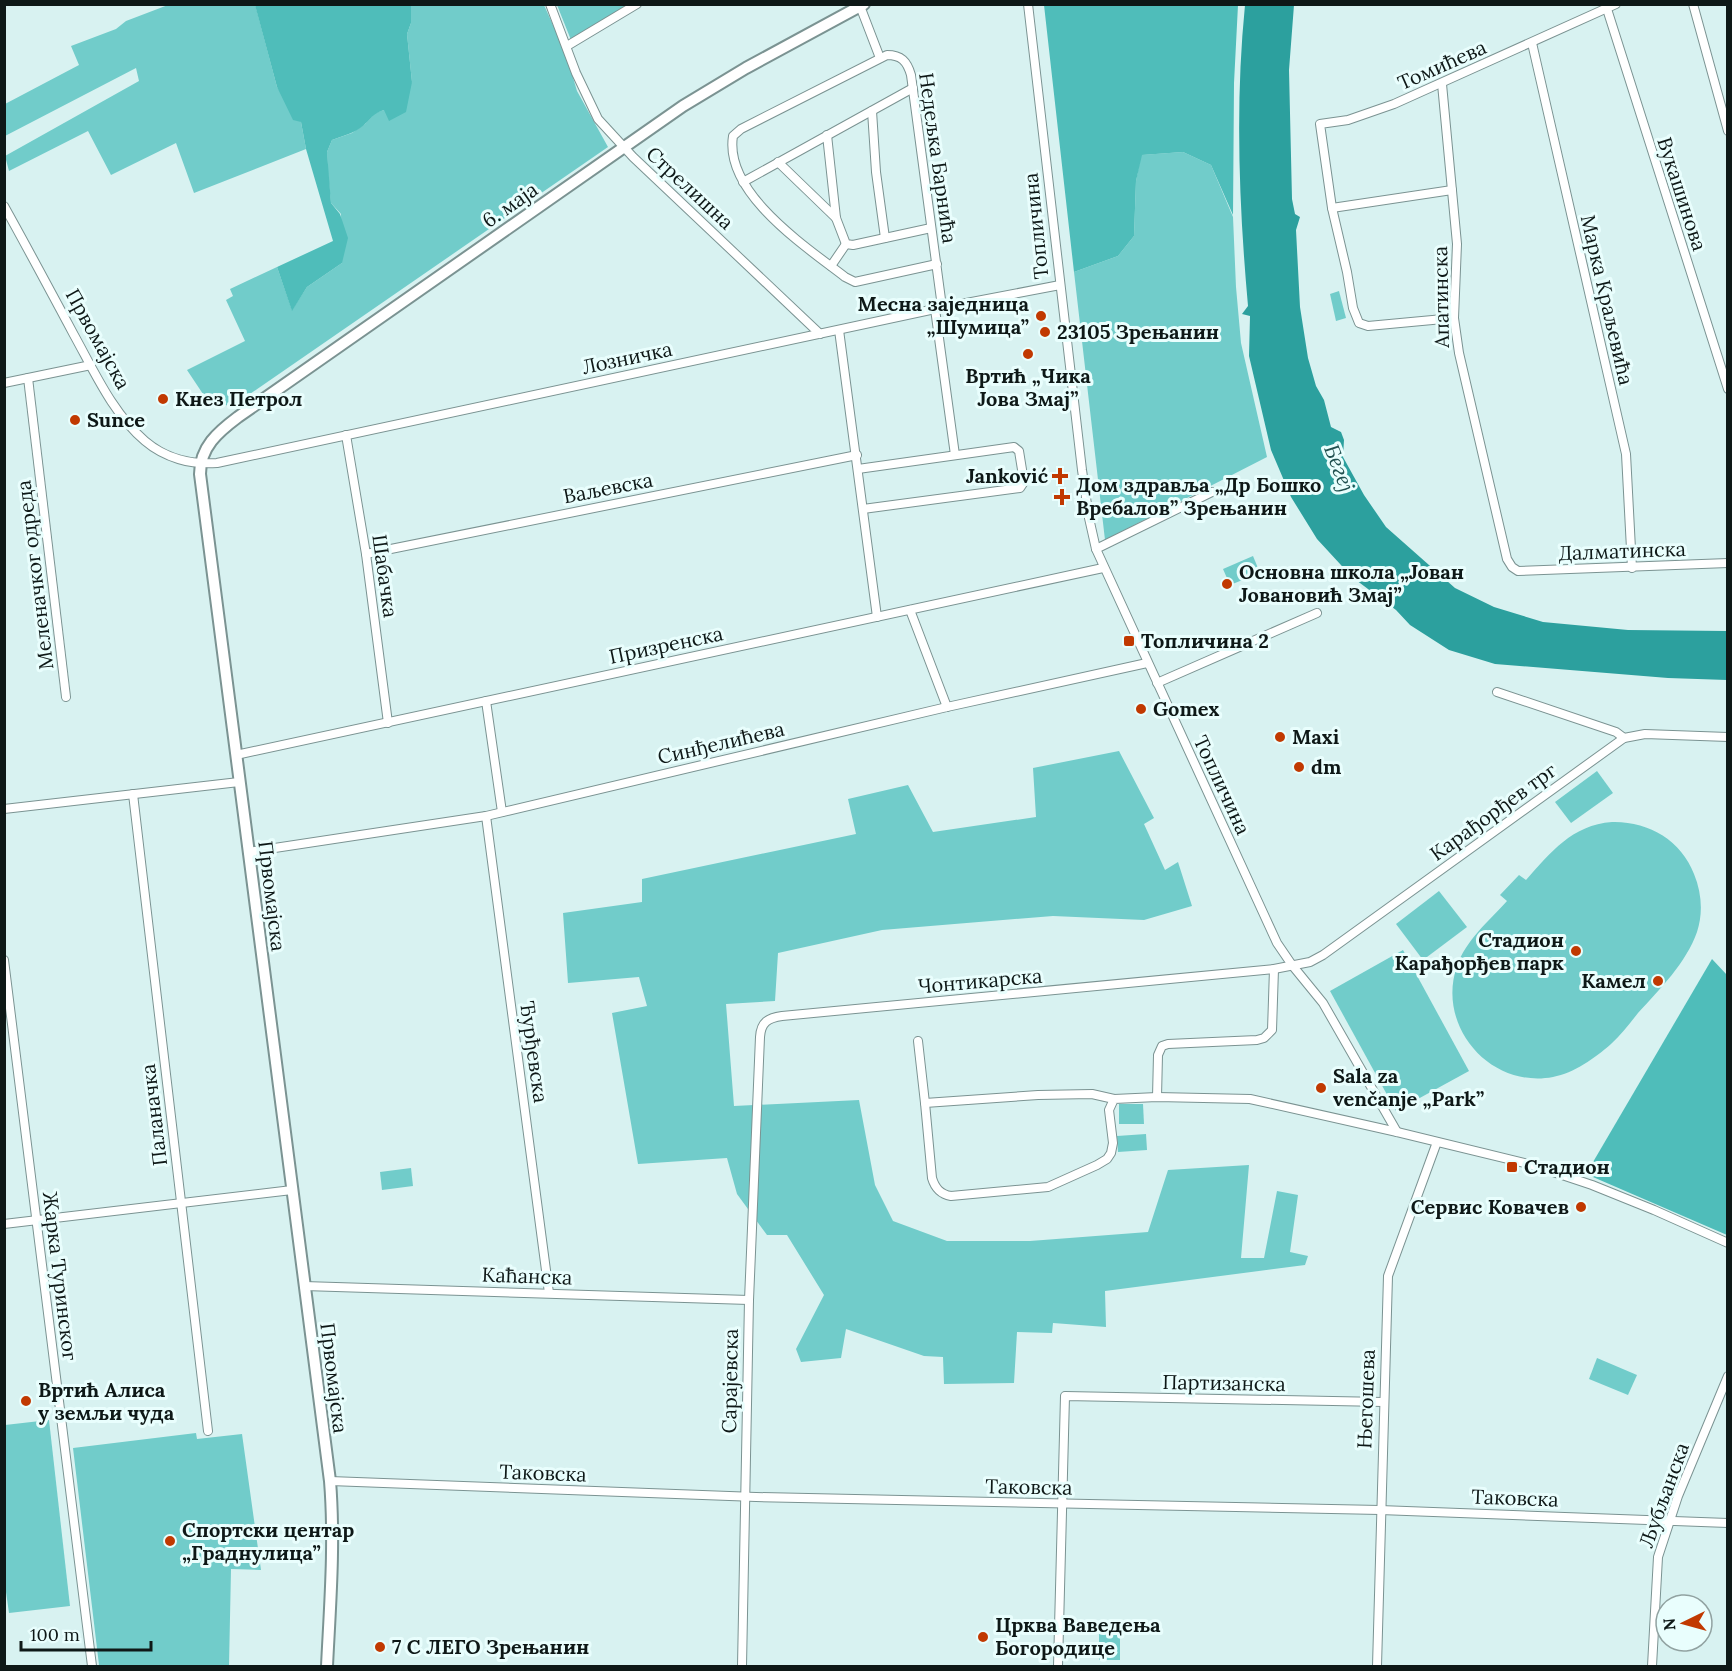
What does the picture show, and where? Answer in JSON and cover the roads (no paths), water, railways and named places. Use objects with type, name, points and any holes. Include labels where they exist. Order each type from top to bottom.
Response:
[{"type":"street","name":"Стрелишна","points":[[550,4],[576,73],[598,119],[624,148],[820,334]]},
{"type":"street","points":[[567,46],[636,4]]},
{"type":"street","name":"Топличина","points":[[1028,4],[1059,285],[1085,489],[1096,549],[1277,943],[1292,965]]},
{"type":"street","name":"Томићева","points":[[1332,208],[1320,124],[1348,120],[1442,84],[1616,4]]},
{"type":"street","points":[[1693,4],[1728,131]]},
{"type":"street","points":[[862,5],[880,58],[737,132],[733,136],[732,152],[743,182],[757,202],[790,234],[845,277],[855,282],[937,264]]},
{"type":"street","name":"6. маја","points":[[201,464],[210,441],[238,417],[694,99],[862,5]]},
{"type":"street","name":"Вукашинова","points":[[1607,9],[1728,389]]},
{"type":"street","name":"Марка Краљевића","points":[[1532,43],[1626,454],[1632,568]]},
{"type":"street","name":"Недељка Барнића","points":[[880,58],[890,55],[906,61],[912,75],[937,264],[939,308],[955,455]]},
{"type":"street","name":"Апатинска","points":[[1442,84],[1457,244],[1454,318],[1462,370],[1507,559],[1518,572]]},
{"type":"street","points":[[743,182],[913,88]]},
{"type":"street","points":[[872,111],[876,172],[885,238]]},
{"type":"street","points":[[827,135],[836,218],[846,244]]},
{"type":"street","points":[[778,162],[836,218]]},
{"type":"street","points":[[1452,190],[1332,208],[1355,314],[1359,323],[1365,327],[1454,318]]},
{"type":"street","name":"Првомајска","points":[[4,206],[122,417],[146,442],[178,459],[201,464],[200,474],[239,782],[330,1481],[331,1576],[327,1666]]},
{"type":"street","points":[[846,244],[853,245],[931,228]]},
{"type":"street","points":[[831,266],[846,244]]},
{"type":"street","name":"Лозничка","points":[[201,464],[217,463],[939,308],[1059,285]]},
{"type":"street","points":[[839,330],[877,617]]},
{"type":"street","points":[[4,383],[91,365]]},
{"type":"street","name":"Меленачког одреда","points":[[28,378],[66,697]]},
{"type":"street","name":"Шабачка","points":[[346,435],[366,554],[388,723]]},
{"type":"street","points":[[858,469],[1014,447],[1019,451],[1024,482],[1020,488],[864,509]]},
{"type":"street","name":"Ваљевска","points":[[366,554],[857,455]]},
{"type":"street","points":[[1096,549],[1212,492]]},
{"type":"street","name":"Далматинска","points":[[1518,572],[1728,563]]},
{"type":"street","name":"Призренска","points":[[236,755],[1103,568]]},
{"type":"street","points":[[910,610],[947,707]]},
{"type":"street","points":[[1157,683],[1317,613]]},
{"type":"street","name":"Синђелићева","points":[[249,852],[486,816],[947,707],[1147,663]]},
{"type":"street","points":[[1497,692],[1616,732],[1624,738]]},
{"type":"street","points":[[486,701],[502,812]]},
{"type":"street","name":"Карађорђев трг","points":[[1274,969],[1310,962],[1323,955],[1624,738],[1645,734],[1728,737]]},
{"type":"street","points":[[4,809],[239,782]]},
{"type":"street","name":"Паланачка","points":[[132,794],[208,1431]]},
{"type":"street","name":"Ђурђевска","points":[[486,816],[549,1293]]},
{"type":"street","name":"Жарка Туринског","points":[[4,960],[92,1666]]},
{"type":"street","points":[[1292,965],[1323,1003],[1397,1132]]},
{"type":"street","points":[[1156,1097],[1158,1055],[1162,1046],[1257,1040],[1268,1035],[1272,1030],[1274,969]]},
{"type":"street","name":"Чонтикарска","points":[[758,1096],[761,1030],[766,1021],[772,1018],[1274,969]]},
{"type":"street","points":[[918,1041],[932,1178],[939,1191],[951,1196],[1048,1186],[1097,1165],[1107,1159],[1113,1143],[1108,1110],[1114,1100]]},
{"type":"street","points":[[925,1103],[1038,1095],[1092,1094],[1114,1100],[1156,1097],[1250,1099],[1529,1164],[1592,1185],[1728,1243]]},
{"type":"street","name":"Сарајевска","points":[[742,1666],[748,1300],[758,1096]]},
{"type":"street","name":"Његошева","points":[[1377,1666],[1388,1276],[1437,1142]]},
{"type":"street","points":[[4,1224],[292,1190]]},
{"type":"street","name":"Каћанска","points":[[304,1286],[748,1300]]},
{"type":"street","name":"Љубљанска","points":[[1652,1666],[1658,1557],[1670,1520],[1728,1376]]},
{"type":"street","name":"Партизанска","points":[[1062,1504],[1065,1396],[1383,1402]]},
{"type":"street","name":"Таковска","points":[[330,1481],[745,1497],[1219,1505],[1728,1523]]},
{"type":"street","points":[[1058,1666],[1062,1504]]},
{"type":"water","name":"Бегеј","points":[[1245,5],[1294,5],[1289,70],[1292,199],[1295,214],[1300,217],[1296,230],[1300,307],[1308,358],[1316,386],[1324,400],[1331,427],[1341,432],[1344,440],[1343,457],[1364,495],[1386,527],[1455,588],[1494,607],[1543,622],[1628,630],[1727,631],[1727,680],[1668,678],[1495,664],[1449,650],[1410,625],[1396,610],[1352,577],[1317,539],[1291,497],[1271,450],[1249,356],[1250,316],[1242,314],[1248,306],[1239,155],[1240,80]]},
{"type":"place","name":"Месна заједница „Шумица”","points":[[1041,316]]},
{"type":"place","name":"23105 Зрењанин","points":[[1045,332]]},
{"type":"place","name":"Вртић „Чика Јова Змај”","points":[[1028,354]]},
{"type":"place","name":"Кнез Петрол","points":[[163,399]]},
{"type":"place","name":"Sunce","points":[[75,420]]},
{"type":"place","name":"Janković","points":[[1060,476]]},
{"type":"place","name":"Дом здравља „Др Бошко Вребалов” Зрењанин","points":[[1062,497]]},
{"type":"place","name":"Основна школа „Јован Јовановић Змај”","points":[[1227,584]]},
{"type":"place","name":"Топличина 2","points":[[1129,641]]},
{"type":"place","name":"Gomex","points":[[1141,709]]},
{"type":"place","name":"Maxi","points":[[1280,737]]},
{"type":"place","name":"dm","points":[[1299,767]]},
{"type":"place","name":"Стадион Карађорђев парк","points":[[1576,951]]},
{"type":"place","name":"Камел","points":[[1658,981]]},
{"type":"place","name":"Sala za venčanje „Park”","points":[[1321,1088]]},
{"type":"place","name":"Стадион","points":[[1512,1167]]},
{"type":"place","name":"Сервис Ковачев","points":[[1581,1207]]},
{"type":"place","name":"Вртић Алиса у земљи чуда","points":[[26,1401]]},
{"type":"place","name":"Спортски центар „Граднулица”","points":[[170,1541]]},
{"type":"place","name":"Црква Ваведења Богородице","points":[[983,1637]]},
{"type":"place","name":"7 С ЛЕГО Зрењанин","points":[[380,1647]]}]
